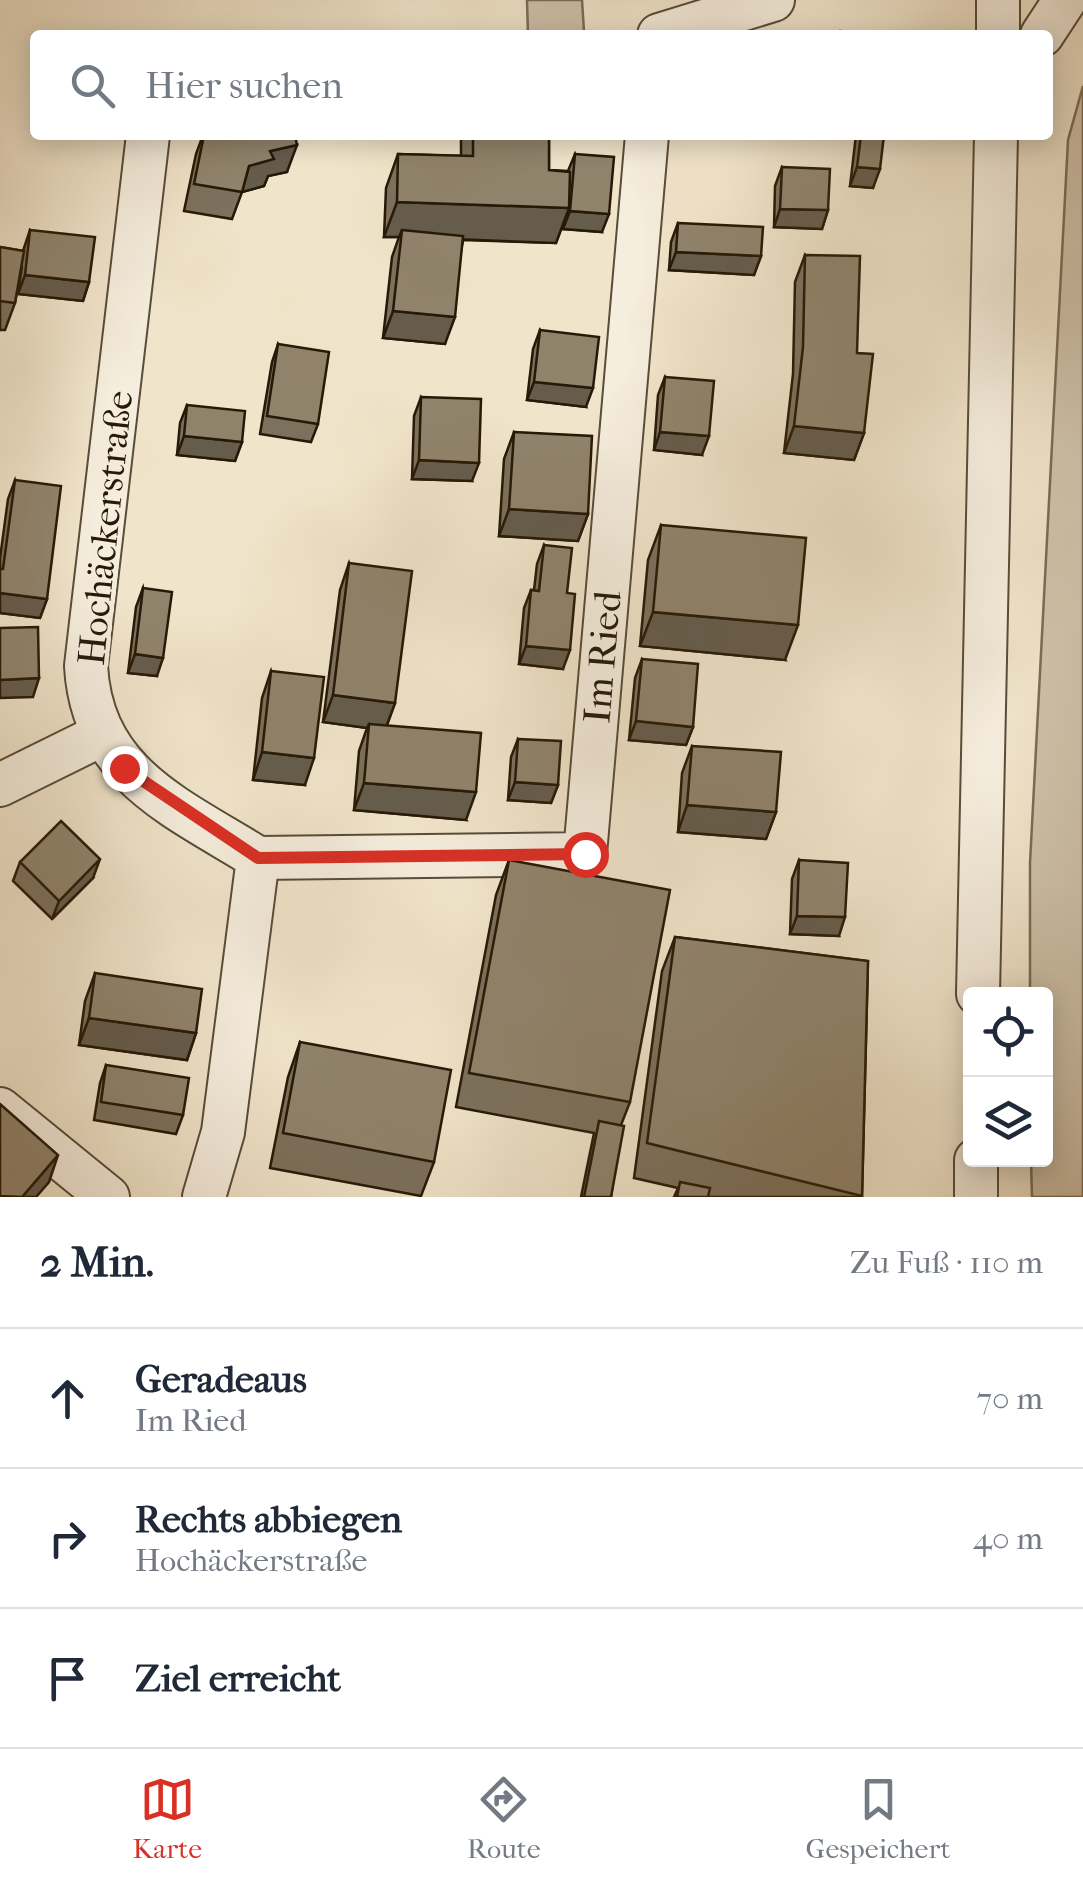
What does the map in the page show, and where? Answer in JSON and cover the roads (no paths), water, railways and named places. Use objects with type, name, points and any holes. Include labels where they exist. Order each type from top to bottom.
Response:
[{"type":"street","points":[[675,30],[774,0]]},
{"type":"street","points":[[998,0],[998,30]]},
{"type":"street","points":[[1045,30],[1065,0]]},
{"type":"street","name":"Hochäckerstraße","points":[[147,140],[86,666],[88,702],[101,735],[124,768],[258,858]]},
{"type":"street","name":"Im Ried","points":[[258,858],[585,854],[647,140]]},
{"type":"street","points":[[978,987],[996,140]]},
{"type":"street","points":[[0,785],[101,735]]},
{"type":"street","points":[[204,1197],[223,1132],[258,858]]},
{"type":"street","points":[[0,1109],[108,1197]]},
{"type":"street","points":[[976,1167],[976,1197]]}]
